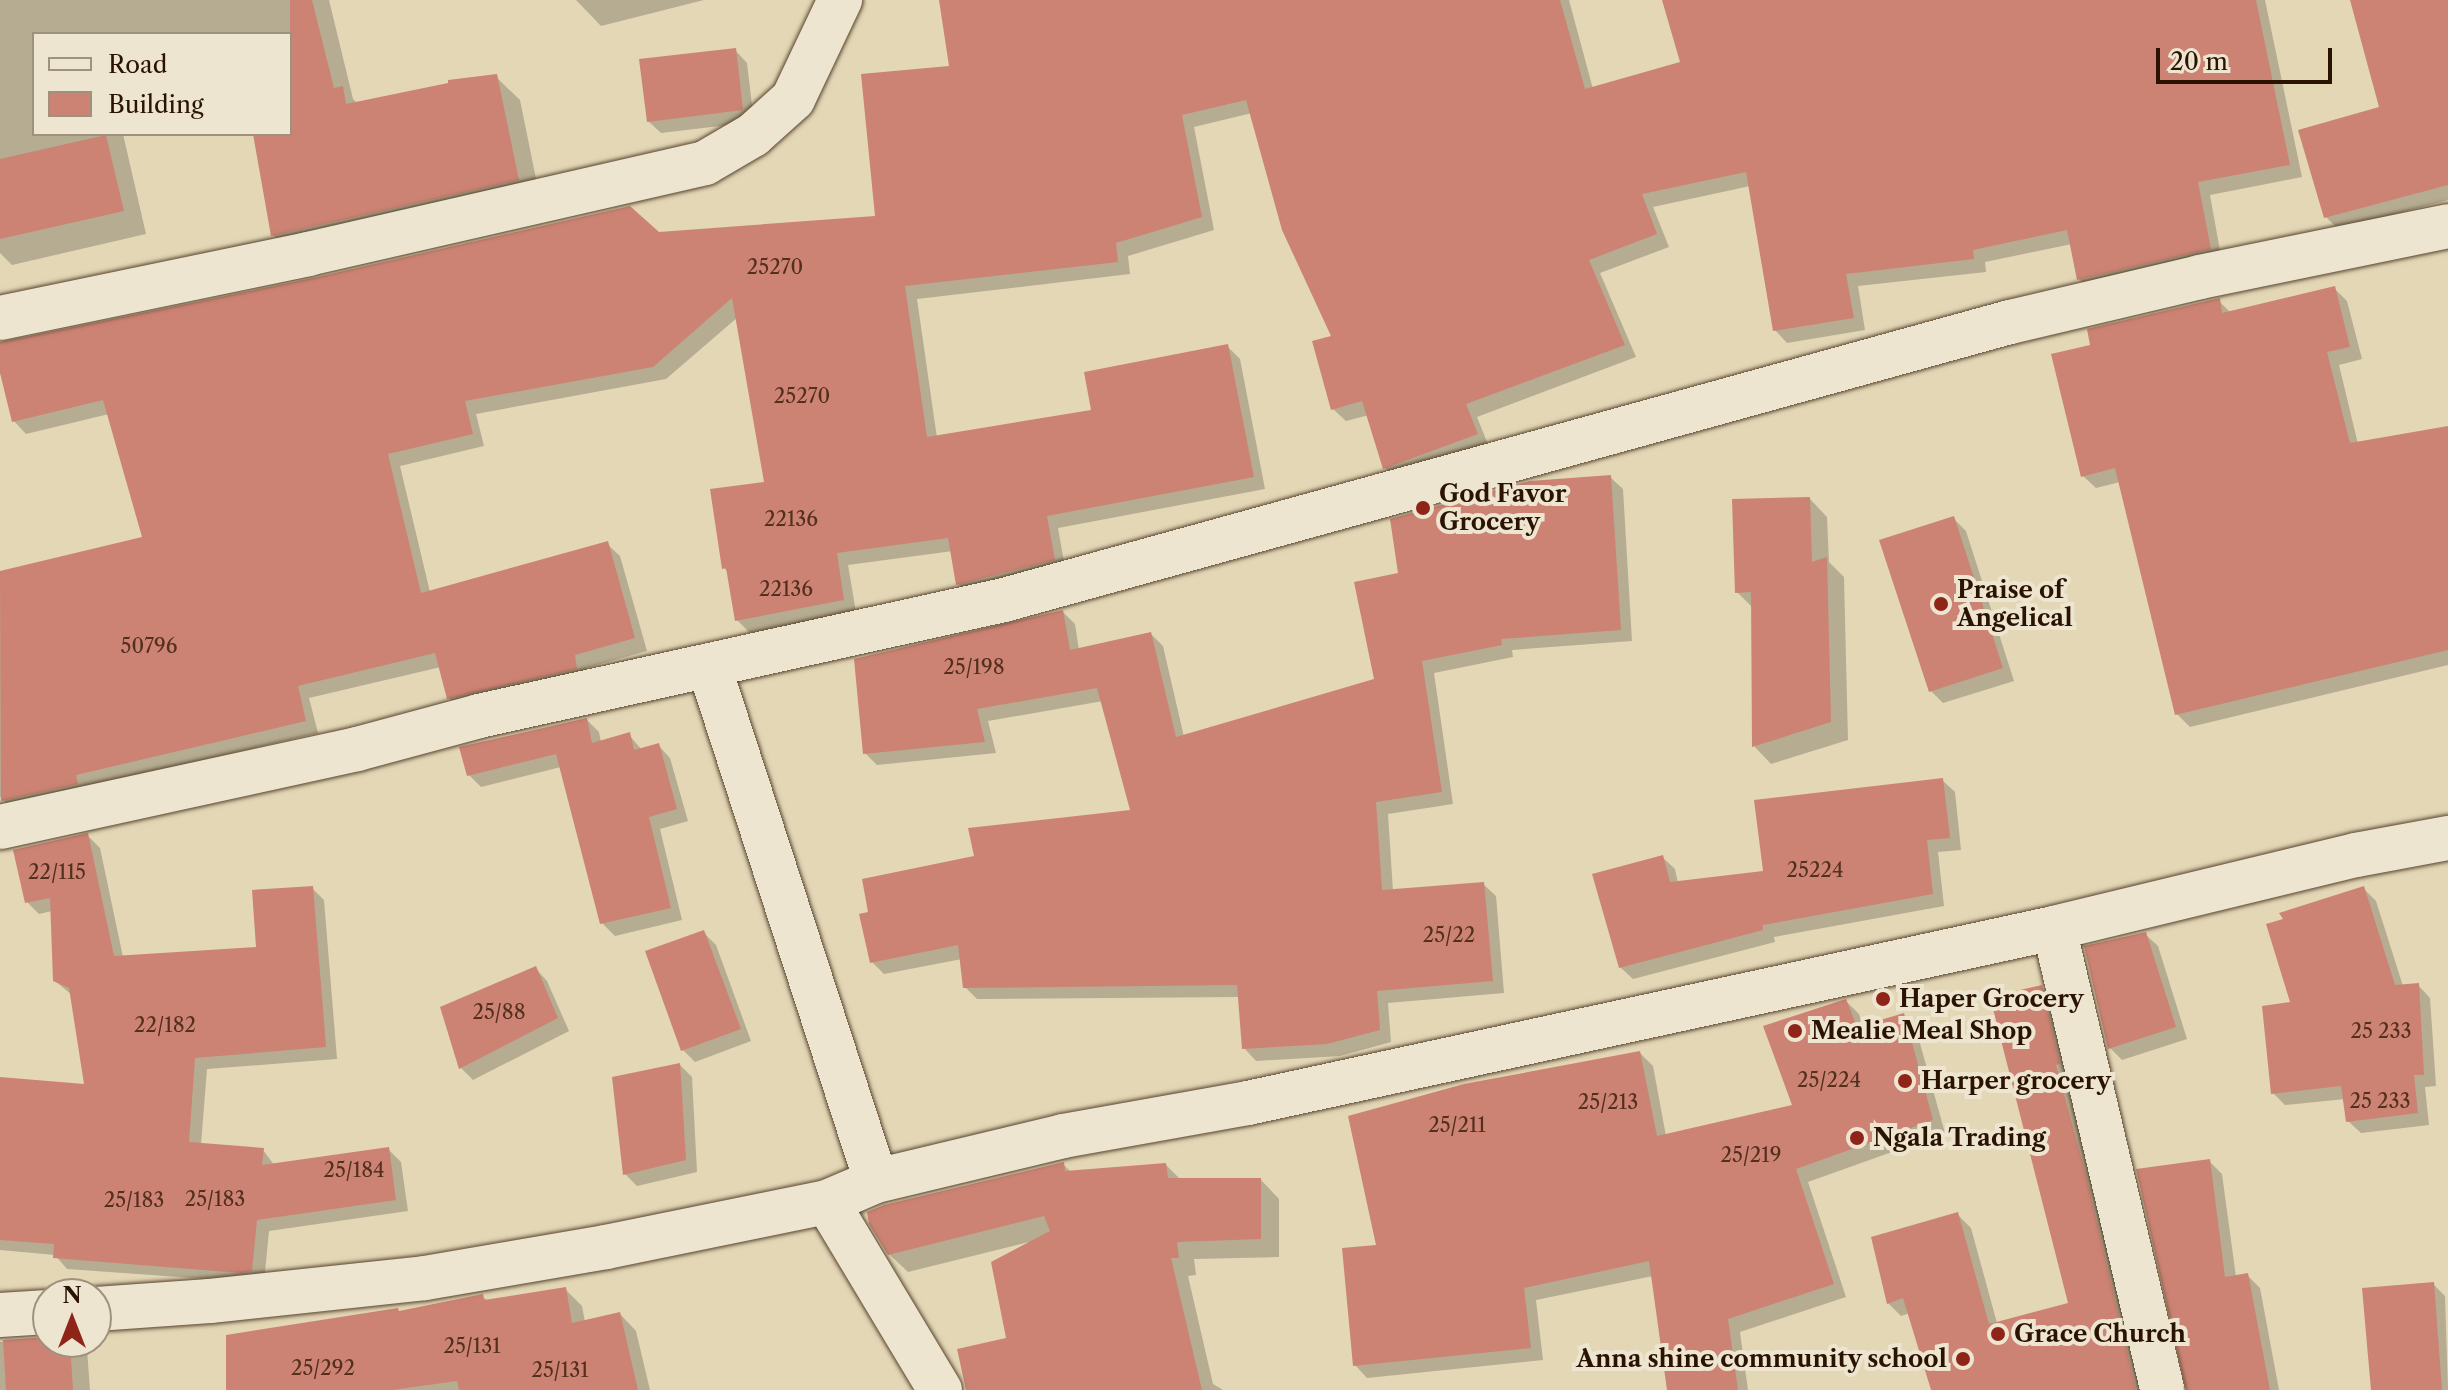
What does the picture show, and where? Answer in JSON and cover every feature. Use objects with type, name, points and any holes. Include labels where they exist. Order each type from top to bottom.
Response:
[{"type":"street","points":[[0,318],[308,254],[705,163],[753,135],[793,99],[840,0]]},
{"type":"street","points":[[0,827],[357,749],[479,716],[1004,600],[2010,322],[2200,277],[2448,226]]},
{"type":"street","points":[[709,666],[876,1181]]},
{"type":"street","points":[[112,1308],[210,1301],[425,1278],[606,1247],[827,1202],[876,1181],[1063,1136],[1248,1103],[2054,928],[2356,855],[2448,838]]},
{"type":"street","points":[[2054,928],[2162,1390]]},
{"type":"street","points":[[827,1202],[940,1390]]},
{"type":"street","points":[[0,1315],[32,1313]]},
{"type":"building","points":[[290,0],[312,0],[334,88],[343,86],[346,104],[448,83],[448,80],[497,74],[519,180],[271,236],[253,136],[292,136]]},
{"type":"building","points":[[939,0],[1560,0],[1585,89],[1680,62],[1662,0],[2256,0],[2290,165],[2198,182],[2211,249],[2077,280],[2067,230],[1973,250],[1974,259],[1846,274],[1854,318],[1773,331],[1746,172],[1642,194],[1657,234],[1589,260],[1625,345],[1466,404],[1478,434],[1383,469],[1362,401],[1331,410],[1312,341],[1331,336],[1282,230],[1246,100],[1182,115],[1202,217],[1116,243],[1118,262],[905,286],[927,437],[1091,410],[1084,372],[1228,344],[1254,477],[1047,516],[1055,560],[956,585],[948,538],[837,553],[844,600],[735,621],[726,568],[722,569],[710,489],[764,482],[732,298],[653,367],[465,401],[473,434],[388,454],[421,593],[608,541],[635,638],[575,655],[577,669],[447,699],[435,653],[298,686],[306,721],[76,775],[78,784],[1,801],[0,571],[142,537],[103,400],[12,422],[0,373],[0,342],[313,278],[630,206],[659,232],[875,216],[861,74],[949,66]]},
{"type":"building","points":[[2350,0],[2448,0],[2448,185],[2324,218],[2298,130],[2379,107]]},
{"type":"building","points":[[736,48],[743,110],[647,122],[639,59]]},
{"type":"building","points":[[106,136],[124,211],[0,239],[0,159]]},
{"type":"building","points":[[2335,286],[2350,347],[2327,352],[2350,443],[2448,426],[2448,650],[2175,715],[2115,468],[2081,477],[2051,354],[2090,345],[2087,329],[2220,298],[2222,313]]},
{"type":"building","points":[[1611,475],[1621,630],[1501,639],[1502,645],[1422,661],[1442,792],[1376,802],[1382,890],[1484,882],[1493,981],[1377,991],[1380,1030],[1327,1044],[1242,1049],[1237,985],[963,988],[958,945],[870,963],[859,914],[868,912],[862,879],[974,856],[968,828],[1130,810],[1097,688],[977,709],[985,742],[863,754],[854,659],[1063,610],[1070,650],[1151,632],[1176,737],[1374,679],[1354,582],[1398,573],[1390,519],[1530,481]]},
{"type":"building","points":[[1810,497],[1812,562],[1827,557],[1831,722],[1752,747],[1751,592],[1735,593],[1732,499]]},
{"type":"building","name":"Praise of Angelical","points":[[1954,516],[2003,668],[1929,692],[1879,540]]},
{"type":"building","points":[[587,718],[592,743],[630,732],[634,750],[659,743],[677,809],[649,817],[671,908],[600,924],[556,754],[467,776],[459,747]]},
{"type":"building","points":[[1943,778],[1950,838],[1927,840],[1933,894],[1763,925],[1763,930],[1619,968],[1592,874],[1663,855],[1670,882],[1763,871],[1754,800]]},
{"type":"building","points":[[88,833],[114,956],[256,947],[252,890],[313,886],[326,1047],[195,1058],[189,1142],[264,1148],[262,1165],[389,1147],[396,1200],[257,1220],[252,1271],[241,1273],[53,1258],[54,1244],[0,1240],[0,1077],[84,1084],[69,988],[53,981],[50,898],[25,903],[13,850]]},
{"type":"building","points":[[2364,886],[2395,985],[2419,983],[2424,1075],[2414,1075],[2418,1113],[2346,1122],[2341,1086],[2271,1094],[2262,1006],[2290,1002],[2266,924],[2283,919],[2279,913]]},
{"type":"building","points":[[704,930],[741,1029],[681,1051],[645,951]]},
{"type":"building","points":[[2146,932],[2176,1027],[2108,1049],[2084,946]]},
{"type":"building","points":[[536,966],[558,1018],[459,1069],[440,1007]]},
{"type":"building","points":[[2042,985],[2060,1064],[2056,1065],[2085,1171],[2136,1390],[1931,1390],[1903,1298],[1887,1304],[1871,1237],[1958,1212],[1989,1324],[2068,1303],[1990,997]]},
{"type":"building","points":[[1846,999],[1857,1027],[1904,1013],[1933,1120],[1796,1169],[1834,1284],[1728,1319],[1738,1390],[1667,1390],[1649,1261],[1524,1288],[1531,1348],[1353,1366],[1342,1248],[1376,1245],[1348,1116],[1464,1084],[1640,1051],[1657,1136],[1792,1105],[1763,1026]]},
{"type":"building","points":[[680,1063],[686,1160],[623,1175],[612,1077]]},
{"type":"building","points":[[2210,1159],[2225,1277],[2248,1273],[2270,1390],[2186,1390],[2136,1169]]},
{"type":"building","points":[[1064,1162],[1065,1171],[1166,1163],[1168,1178],[1261,1178],[1261,1239],[1177,1242],[1179,1258],[1171,1258],[1202,1390],[966,1390],[957,1349],[1006,1338],[991,1262],[1050,1231],[1044,1216],[888,1255],[869,1224],[867,1212],[884,1205]]},
{"type":"building","points":[[2434,1282],[2442,1390],[2371,1390],[2362,1288]]},
{"type":"building","points":[[566,1287],[572,1323],[620,1312],[638,1390],[459,1390],[457,1381],[392,1390],[226,1390],[226,1335],[398,1308],[399,1311],[483,1294],[484,1300]]},
{"type":"building","points":[[32,1338],[32,1358],[71,1358],[73,1390],[6,1390],[3,1340]]},
{"type":"place","name":"God Favor Grocery","points":[[1423,508]]},
{"type":"place","name":"Praise of Angelical","points":[[1941,604]]},
{"type":"place","name":"Haper Grocery","points":[[1883,999]]},
{"type":"place","name":"Mealie Meal Shop","points":[[1795,1031]]},
{"type":"place","name":"Harper grocery","points":[[1905,1081]]},
{"type":"place","name":"Ngala Trading","points":[[1857,1138]]},
{"type":"place","name":"Grace Church","points":[[1998,1334]]},
{"type":"place","name":"Anna shine community school","points":[[1963,1359]]}]
